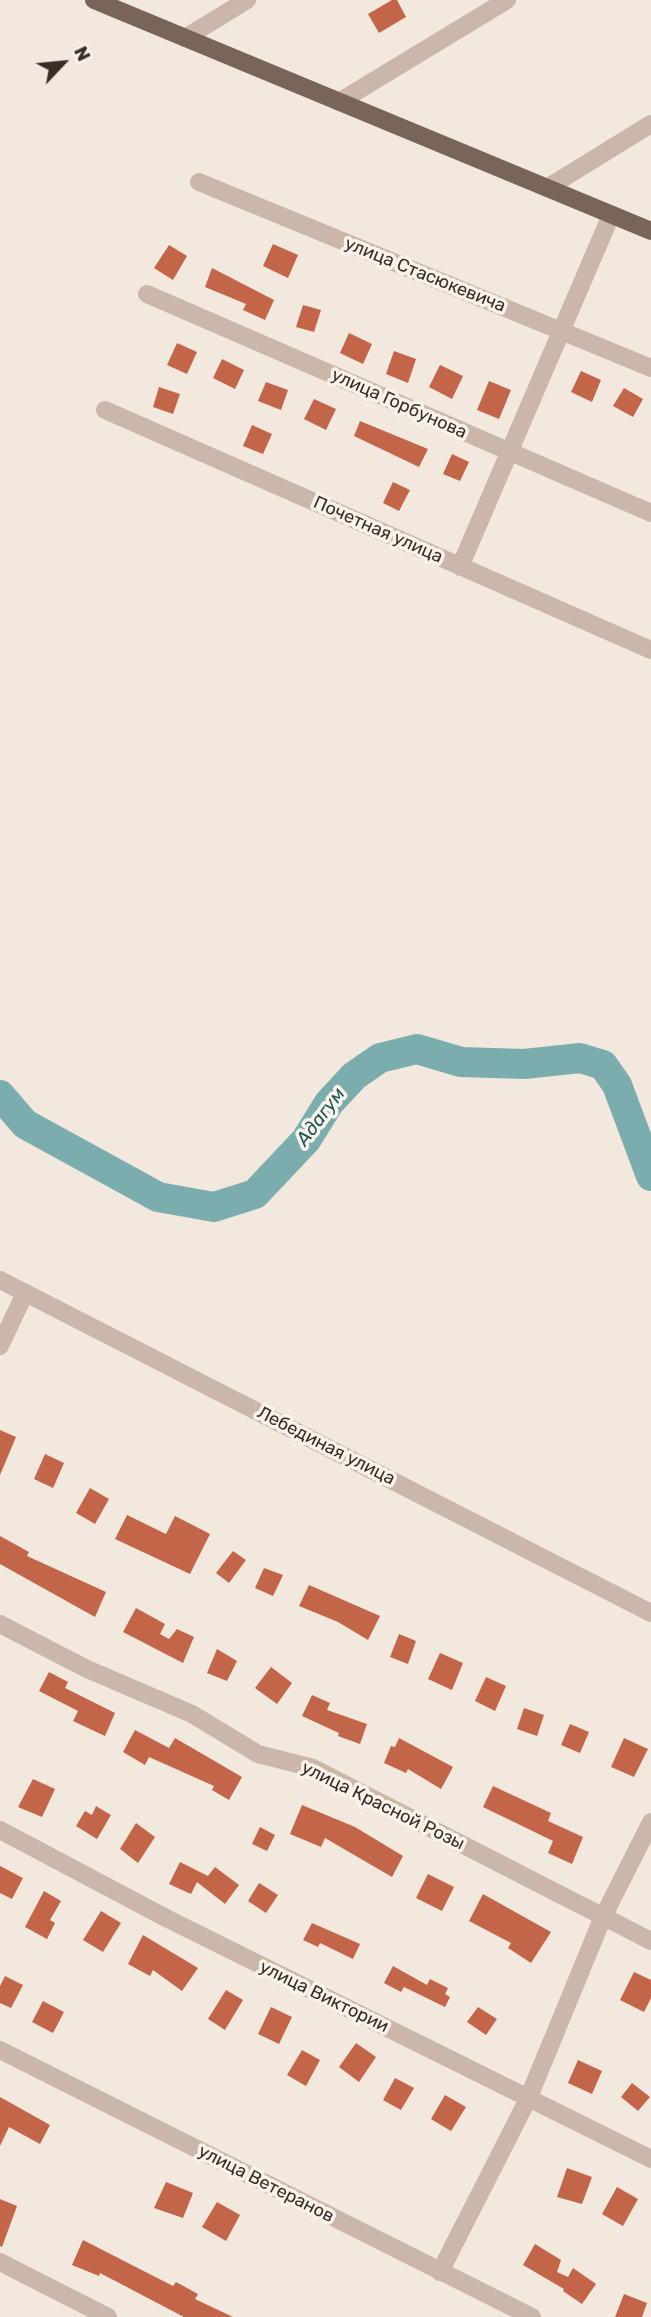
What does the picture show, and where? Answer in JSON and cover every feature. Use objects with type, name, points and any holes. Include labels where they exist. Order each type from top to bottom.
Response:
[{"type":"main road","points":[[94,0],[651,231]]},
{"type":"street","points":[[185,37],[247,0]]},
{"type":"street","points":[[339,102],[507,0]]},
{"type":"street","points":[[547,188],[651,124]]},
{"type":"street","name":"улица Стасюкевича","points":[[199,182],[651,368]]},
{"type":"street","points":[[460,567],[561,330],[586,279],[611,215]]},
{"type":"street","name":"улица Горбунова","points":[[147,294],[651,513]]},
{"type":"street","name":"Почетная улица","points":[[105,410],[651,650]]},
{"type":"street","name":"Лебединая улица","points":[[0,1280],[651,1613]]},
{"type":"street","points":[[0,1346],[24,1293]]},
{"type":"street","name":"улица Красной Розы","points":[[0,1624],[87,1668],[192,1714],[258,1754],[313,1768],[651,1941]]},
{"type":"street","points":[[440,2272],[528,2099],[603,1917],[651,1822]]},
{"type":"street","name":"улица Виктории","points":[[0,1830],[168,1919],[651,2160]]},
{"type":"street","name":"улица Ветеранов","points":[[0,2050],[532,2317]]},
{"type":"street","points":[[0,2262],[108,2317]]},
{"type":"building","points":[[392,0],[397,0],[406,17],[379,33],[368,14]]},
{"type":"building","points":[[273,244],[298,255],[288,278],[263,266]]},
{"type":"building","points":[[169,245],[187,256],[173,280],[154,268]]},
{"type":"building","points":[[212,268],[274,300],[265,320],[243,310],[246,304],[205,287]]},
{"type":"building","points":[[303,305],[321,310],[314,332],[296,327]]},
{"type":"building","points":[[349,333],[372,344],[363,364],[340,353]]},
{"type":"building","points":[[177,343],[197,352],[187,374],[167,365]]},
{"type":"building","points":[[394,351],[416,359],[408,383],[386,374]]},
{"type":"building","points":[[222,359],[244,370],[235,389],[213,378]]},
{"type":"building","points":[[440,365],[463,376],[452,399],[429,387]]},
{"type":"building","points":[[581,371],[601,380],[592,402],[571,392]]},
{"type":"building","points":[[489,381],[511,390],[499,419],[477,410]]},
{"type":"building","points":[[266,382],[288,390],[281,410],[258,401]]},
{"type":"building","points":[[159,387],[180,394],[173,414],[153,407]]},
{"type":"building","points":[[624,388],[643,399],[633,417],[613,406]]},
{"type":"building","points":[[314,399],[336,409],[326,430],[304,419]]},
{"type":"building","points":[[360,421],[428,449],[419,467],[354,436]]},
{"type":"building","points":[[252,425],[272,434],[263,454],[243,446]]},
{"type":"building","points":[[452,454],[469,462],[460,481],[443,474]]},
{"type":"building","points":[[393,482],[410,490],[399,511],[383,503]]},
{"type":"building","points":[[0,1430],[16,1437],[0,1475]]},
{"type":"building","points":[[45,1454],[64,1463],[53,1488],[34,1479]]},
{"type":"building","points":[[90,1488],[109,1499],[95,1524],[76,1513]]},
{"type":"building","points":[[127,1515],[166,1534],[175,1516],[210,1534],[190,1574],[115,1539]]},
{"type":"building","points":[[0,1536],[29,1552],[27,1556],[106,1592],[95,1617],[0,1564]]},
{"type":"building","points":[[233,1551],[246,1560],[229,1583],[216,1573]]},
{"type":"building","points":[[264,1568],[283,1575],[273,1596],[255,1588]]},
{"type":"building","points":[[309,1585],[380,1616],[368,1640],[338,1622],[299,1606]]},
{"type":"building","points":[[136,1608],[165,1624],[160,1634],[169,1639],[177,1629],[194,1637],[183,1663],[123,1632]]},
{"type":"building","points":[[399,1634],[416,1641],[408,1664],[390,1657]]},
{"type":"building","points":[[217,1649],[237,1661],[227,1681],[207,1673]]},
{"type":"building","points":[[440,1653],[463,1663],[452,1690],[428,1679]]},
{"type":"building","points":[[271,1667],[292,1683],[277,1704],[255,1688]]},
{"type":"building","points":[[49,1672],[68,1682],[65,1688],[115,1713],[105,1736],[73,1721],[78,1711],[39,1691]]},
{"type":"building","points":[[486,1677],[506,1686],[495,1711],[475,1701]]},
{"type":"building","points":[[312,1695],[330,1703],[327,1710],[367,1724],[360,1744],[338,1736],[339,1733],[302,1716]]},
{"type":"building","points":[[524,1708],[544,1715],[537,1736],[517,1729]]},
{"type":"building","points":[[570,1724],[589,1732],[580,1753],[561,1745]]},
{"type":"building","points":[[135,1730],[169,1748],[175,1738],[242,1777],[229,1800],[212,1790],[214,1786],[149,1757],[145,1765],[123,1752]]},
{"type":"building","points":[[399,1738],[453,1767],[441,1789],[408,1769],[406,1773],[384,1763],[391,1746],[395,1747]]},
{"type":"building","points":[[624,1738],[648,1749],[634,1777],[611,1767]]},
{"type":"building","points":[[33,1779],[55,1789],[42,1817],[18,1807]]},
{"type":"building","points":[[493,1786],[551,1813],[548,1821],[583,1837],[572,1864],[548,1853],[553,1841],[483,1807]]},
{"type":"building","points":[[302,1805],[355,1827],[403,1856],[392,1877],[325,1838],[321,1847],[290,1834]]},
{"type":"building","points":[[96,1806],[111,1815],[97,1839],[76,1826],[85,1811],[92,1815]]},
{"type":"building","points":[[136,1823],[155,1837],[138,1863],[120,1849]]},
{"type":"building","points":[[260,1827],[275,1835],[267,1851],[252,1844]]},
{"type":"building","points":[[180,1862],[208,1876],[215,1867],[239,1885],[225,1904],[197,1882],[191,1894],[169,1884]]},
{"type":"building","points":[[0,1866],[23,1878],[12,1899],[0,1893]]},
{"type":"building","points":[[428,1874],[454,1887],[442,1911],[416,1898]]},
{"type":"building","points":[[259,1883],[278,1895],[266,1913],[248,1901]]},
{"type":"building","points":[[44,1891],[61,1901],[50,1920],[55,1923],[47,1939],[25,1927]]},
{"type":"building","points":[[483,1894],[551,1932],[531,1963],[508,1948],[511,1943],[469,1921]]},
{"type":"building","points":[[101,1911],[121,1923],[103,1952],[83,1940]]},
{"type":"building","points":[[312,1923],[360,1944],[353,1959],[320,1943],[318,1947],[303,1940]]},
{"type":"building","points":[[143,1935],[198,1968],[182,1991],[153,1970],[150,1976],[128,1964]]},
{"type":"building","points":[[393,1966],[427,1985],[430,1979],[448,1988],[445,1994],[450,1997],[445,2007],[404,1987],[401,1992],[384,1983]]},
{"type":"building","points":[[634,1972],[651,1980],[651,1998],[644,2012],[620,2000]]},
{"type":"building","points":[[5,1976],[23,1985],[11,2008],[0,2003],[0,1986]]},
{"type":"building","points":[[226,1990],[243,2000],[225,2030],[208,2019]]},
{"type":"building","points":[[43,2001],[64,2012],[53,2033],[32,2022]]},
{"type":"building","points":[[271,2007],[292,2017],[279,2044],[258,2034]]},
{"type":"building","points":[[478,2007],[497,2019],[486,2035],[467,2022]]},
{"type":"building","points":[[356,2043],[376,2057],[359,2082],[339,2067]]},
{"type":"building","points":[[302,2050],[320,2060],[306,2086],[287,2075]]},
{"type":"building","points":[[578,2060],[602,2071],[592,2094],[568,2083]]},
{"type":"building","points":[[395,2078],[414,2088],[401,2110],[383,2100]]},
{"type":"building","points":[[632,2083],[650,2097],[638,2111],[621,2097]]},
{"type":"building","points":[[445,2095],[466,2107],[451,2131],[431,2119]]},
{"type":"building","points":[[0,2097],[50,2125],[40,2144],[9,2127],[0,2146]]},
{"type":"building","points":[[567,2168],[592,2177],[582,2204],[557,2197]]},
{"type":"building","points":[[166,2182],[193,2193],[183,2218],[154,2208]]},
{"type":"building","points":[[617,2187],[638,2199],[623,2226],[602,2214]]},
{"type":"building","points":[[0,2199],[17,2206],[2,2247],[0,2246]]},
{"type":"building","points":[[217,2202],[240,2215],[226,2241],[202,2227]]},
{"type":"building","points":[[83,2240],[173,2286],[176,2282],[198,2294],[195,2299],[233,2317],[184,2317],[100,2273],[99,2276],[72,2265]]},
{"type":"building","points":[[535,2244],[561,2260],[557,2272],[568,2277],[573,2268],[596,2284],[582,2304],[563,2291],[564,2289],[523,2265]]},
{"type":"building","points":[[624,2294],[647,2303],[642,2317],[615,2317]]},
{"type":"waterway","name":"Адагум","points":[[0,1095],[25,1124],[158,1197],[214,1207],[255,1194],[306,1140],[329,1103],[354,1076],[380,1058],[417,1049],[461,1062],[524,1064],[580,1058],[603,1065],[617,1085],[651,1176]]}]
